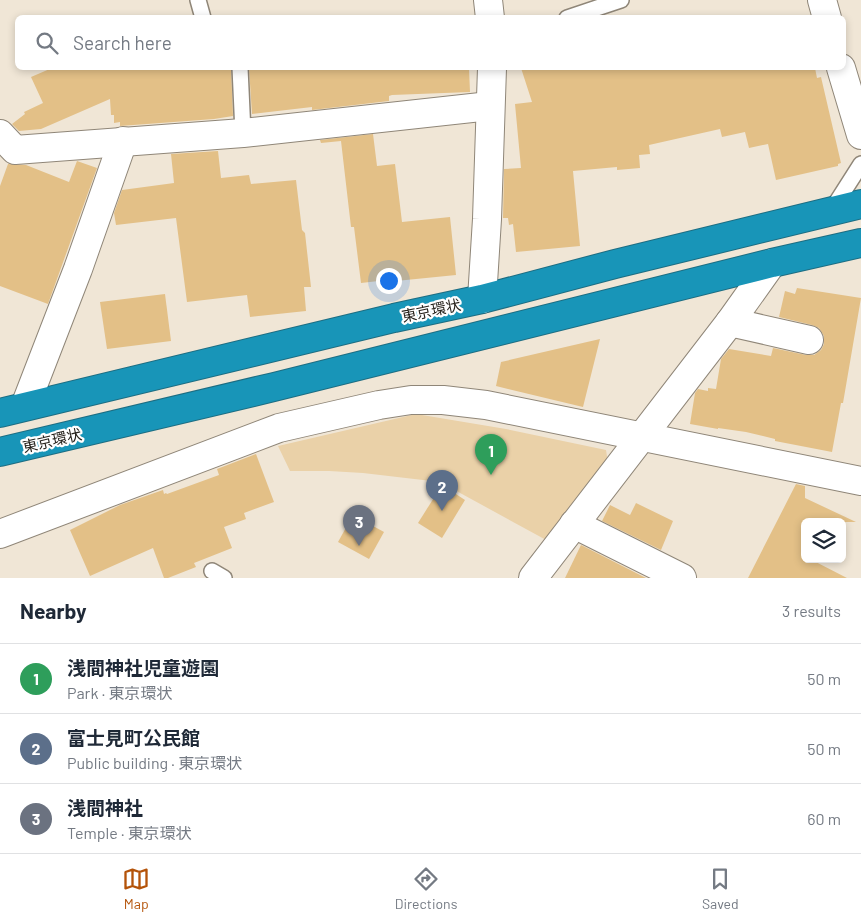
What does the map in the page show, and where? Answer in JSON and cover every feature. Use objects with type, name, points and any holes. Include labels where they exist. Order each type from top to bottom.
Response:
[{"type":"highway","name":"東京環状","points":[[13,410],[202,366],[394,318],[482,299],[615,264],[861,204]]},
{"type":"highway","name":"東京環状","points":[[0,452],[274,387],[772,263],[861,243]]},
{"type":"street","points":[[488,0],[490,15]]},
{"type":"street","points":[[822,0],[826,15]]},
{"type":"street","points":[[482,299],[487,219],[492,70]]},
{"type":"street","points":[[842,70],[861,135]]},
{"type":"street","points":[[0,134],[15,150],[243,133],[490,106]]},
{"type":"street","points":[[13,410],[78,269],[123,141]]},
{"type":"street","points":[[533,578],[730,322],[772,263]]},
{"type":"street","points":[[730,322],[809,340]]},
{"type":"street","points":[[0,534],[279,428],[411,400],[443,400],[486,405],[861,481]]},
{"type":"street","points":[[574,524],[682,578]]},
{"type":"lane","points":[[198,0],[202,15]]},
{"type":"lane","points":[[575,15],[621,0]]},
{"type":"lane","points":[[240,70],[243,133]]},
{"type":"lane","points":[[831,211],[861,164]]},
{"type":"shaded area","points":[[416,414],[506,429],[606,450],[608,463],[548,541],[440,482],[363,473],[290,471],[278,446]]},
{"type":"building","points":[[47,70],[231,70],[233,116],[120,126],[120,122],[114,123],[114,115],[111,115],[110,99],[41,129],[19,131],[12,124],[25,114],[24,112],[43,103],[31,77]]},
{"type":"building","points":[[249,70],[469,70],[470,92],[392,95],[389,96],[389,101],[312,110],[312,107],[252,114]]},
{"type":"building","points":[[522,70],[815,70],[817,78],[821,77],[841,163],[838,166],[776,180],[768,144],[749,148],[745,132],[722,137],[720,129],[649,145],[650,154],[639,155],[640,168],[617,170],[617,167],[573,171],[580,246],[516,252],[513,224],[509,225],[508,218],[503,218],[504,169],[521,168],[515,104],[532,102]]},
{"type":"building","points":[[373,134],[377,166],[395,164],[402,222],[450,217],[456,275],[361,283],[354,227],[351,227],[341,141],[321,143],[320,140]]},
{"type":"building","points":[[218,151],[221,178],[249,175],[251,184],[296,180],[302,230],[305,233],[311,287],[304,287],[306,311],[250,317],[247,295],[187,302],[176,218],[116,225],[114,213],[122,190],[174,183],[171,154]]},
{"type":"building","points":[[77,161],[97,168],[48,304],[0,286],[0,186],[8,164],[26,165],[69,182]]},
{"type":"building","points":[[797,288],[861,298],[843,403],[841,403],[832,452],[775,441],[775,439],[746,432],[690,424],[695,393],[698,389],[708,391],[708,388],[716,389],[721,359],[729,349],[771,356],[773,348],[806,355],[814,355],[821,350],[824,344],[824,336],[819,328],[779,317],[785,291],[795,294]]},
{"type":"building","points":[[165,294],[171,341],[107,349],[100,302]]},
{"type":"building","points":[[600,339],[583,407],[496,386],[501,362]]},
{"type":"building","points":[[256,454],[274,502],[244,513],[246,519],[224,527],[232,548],[194,563],[196,567],[168,578],[164,578],[153,548],[90,576],[70,530],[120,505],[163,490],[164,494],[167,494],[219,475],[217,469]]},
{"type":"building","points":[[796,484],[805,486],[805,498],[856,522],[846,522],[846,518],[801,518],[801,563],[818,563],[847,578],[748,578]]},
{"type":"building","points":[[442,485],[465,500],[442,538],[418,523]]},
{"type":"building","points":[[636,503],[673,521],[661,550],[602,521],[610,505],[630,515]]},
{"type":"building","points":[[353,515],[384,532],[369,559],[338,542]]},
{"type":"building","points":[[581,545],[646,578],[565,578]]},
{"type":"place","name":"浅間神社児童遊園","points":[[491,475]]},
{"type":"place","name":"富士見町公民館","points":[[442,511]]},
{"type":"place","name":"浅間神社","points":[[359,546]]}]
